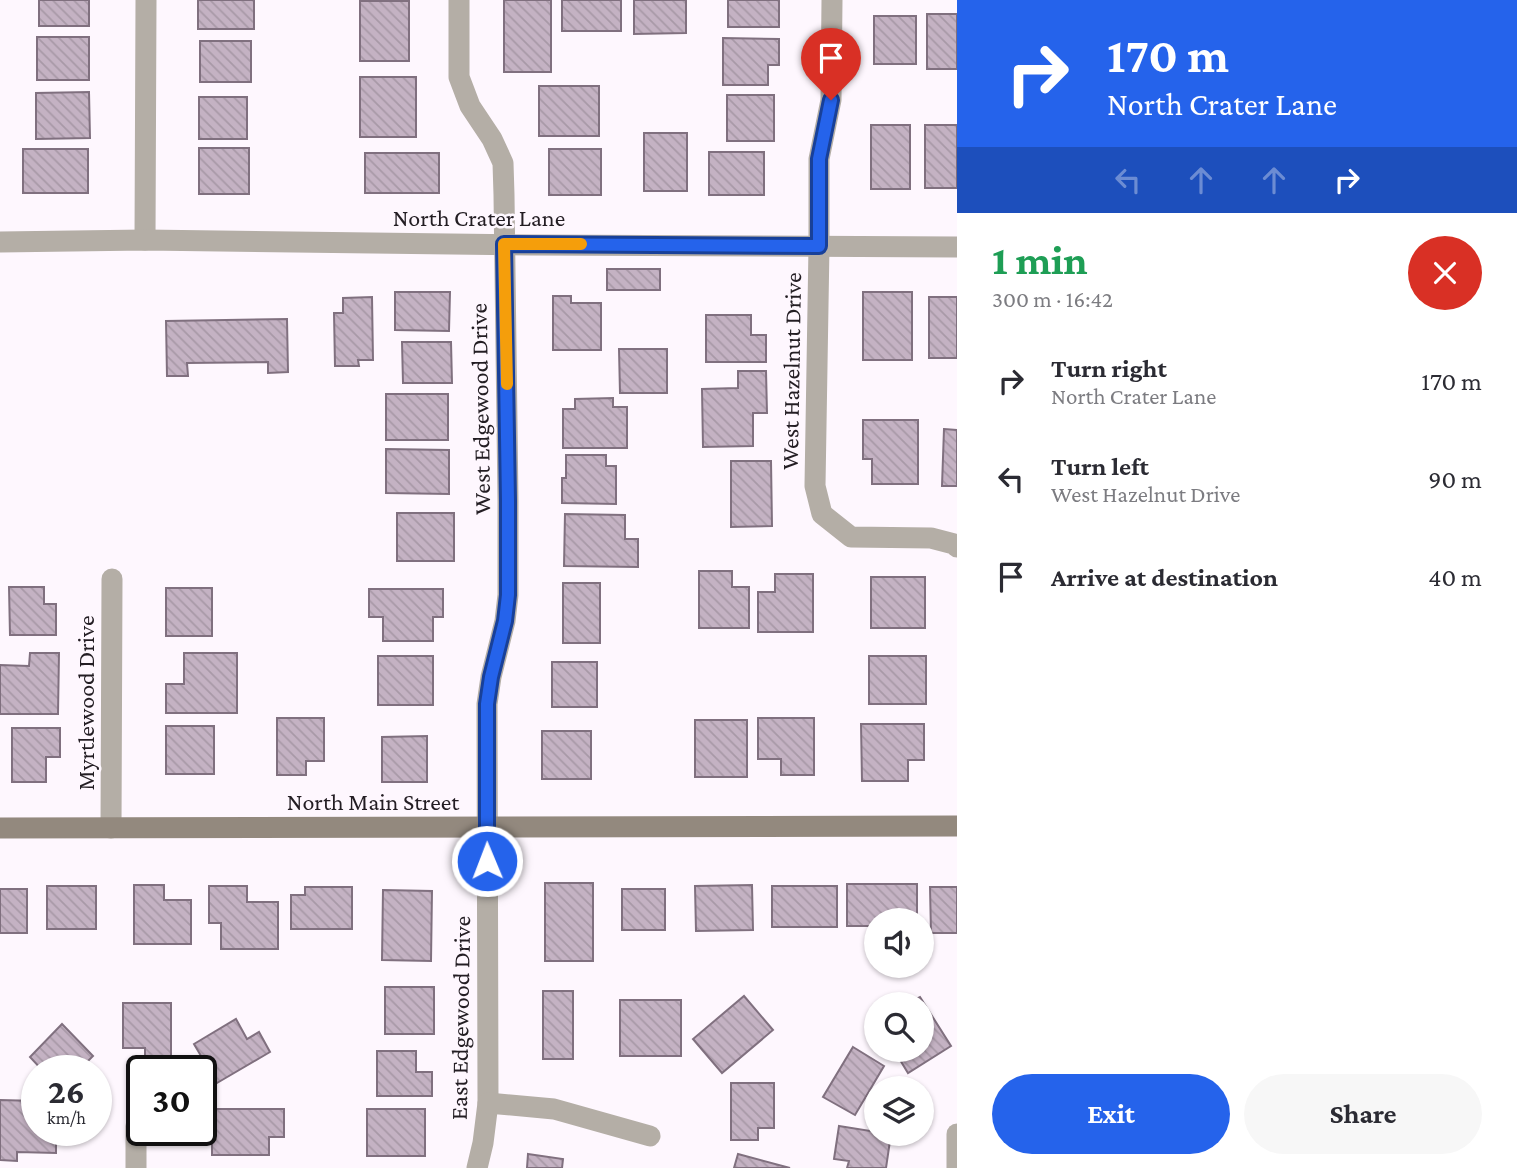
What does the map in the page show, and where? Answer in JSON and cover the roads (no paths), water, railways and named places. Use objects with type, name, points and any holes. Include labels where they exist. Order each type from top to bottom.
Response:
[{"type":"street","points":[[145,240],[146,0]]},
{"type":"street","name":"West Edgewood Drive","points":[[459,0],[459,77],[470,106],[492,139],[503,163],[508,595],[487,704],[487,827]]},
{"type":"street","name":"West Hazelnut Drive","points":[[832,0],[831,100],[819,159],[815,486],[822,514],[850,537],[931,538],[957,547]]},
{"type":"street","name":"North Crater Lane","points":[[0,242],[145,240],[957,247]]},
{"type":"street","name":"Myrtlewood Drive","points":[[111,828],[112,579]]},
{"type":"street","name":"North Main Street","points":[[0,828],[957,826]]},
{"type":"street","name":"East Edgewood Drive","points":[[477,1168],[488,1103],[487,827]]},
{"type":"street","points":[[488,1103],[554,1109],[650,1136]]},
{"type":"street","points":[[957,1134],[957,1168]]},
{"type":"street","points":[[136,1146],[136,1168]]}]
